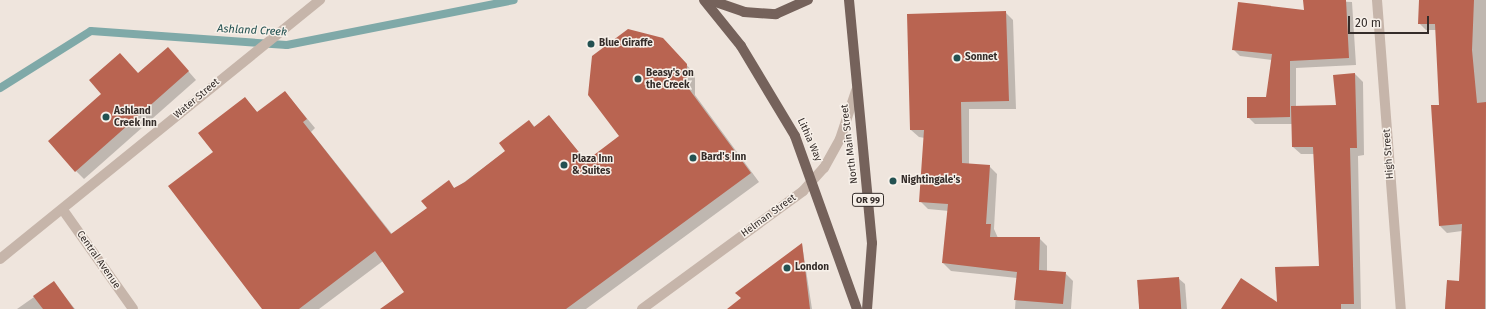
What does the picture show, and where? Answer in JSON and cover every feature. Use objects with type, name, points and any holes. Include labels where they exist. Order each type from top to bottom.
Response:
[{"type":"main road","name":"Lithia Way","points":[[704,0],[741,46],[772,93],[813,179],[857,309]]},
{"type":"main road","points":[[710,0],[744,12],[776,14],[808,0]]},
{"type":"main road","name":"North Main Street","points":[[849,0],[856,91],[872,243],[867,309]]},
{"type":"street","name":"Water Street","points":[[0,259],[63,210],[320,0]]},
{"type":"street","name":"High Street","points":[[1378,0],[1401,309]]},
{"type":"street","name":"Helman Street","points":[[642,309],[803,191],[840,139],[856,91]]},
{"type":"street","name":"Central Avenue","points":[[63,210],[133,309]]},
{"type":"building","points":[[1303,0],[1346,0],[1349,58],[1290,61],[1290,117],[1247,118],[1247,97],[1266,97],[1272,54],[1232,50],[1238,2],[1304,10]]},
{"type":"building","points":[[1419,0],[1474,0],[1472,50],[1477,103],[1486,102],[1485,309],[1445,309],[1447,280],[1459,281],[1462,224],[1439,226],[1431,105],[1439,105],[1435,24],[1418,24]]},
{"type":"building","points":[[1006,11],[1009,101],[961,102],[962,163],[990,165],[986,224],[991,224],[990,237],[1040,237],[1039,270],[1066,272],[1063,304],[1014,300],[1017,272],[942,263],[948,204],[919,202],[924,130],[910,130],[907,14]]},
{"type":"building","points":[[628,29],[663,38],[687,64],[686,85],[751,173],[566,309],[380,309],[404,292],[375,251],[299,309],[262,309],[168,186],[213,152],[198,133],[245,97],[257,112],[285,91],[307,119],[303,122],[391,234],[427,208],[421,201],[449,180],[454,188],[465,182],[505,151],[499,143],[529,120],[534,127],[549,115],[586,161],[619,136],[588,95],[592,56]]},
{"type":"building","name":"Ashland Creek Inn","points":[[168,47],[189,71],[75,172],[48,141],[101,94],[89,80],[120,53],[138,73]]},
{"type":"building","points":[[1355,73],[1357,148],[1350,148],[1354,304],[1341,304],[1341,309],[1221,309],[1241,278],[1277,302],[1275,267],[1319,266],[1313,147],[1292,147],[1291,106],[1336,105],[1333,75]]},
{"type":"building","name":"London","points":[[802,243],[810,309],[727,309],[741,298],[735,293]]},
{"type":"building","points":[[1179,277],[1181,309],[1139,309],[1137,280]]},
{"type":"building","points":[[54,281],[74,309],[43,309],[33,296]]},
{"type":"waterway","name":"Ashland Creek","points":[[0,88],[91,31],[287,45],[514,0]]},
{"type":"place","name":"Blue Giraffe","points":[[591,44]]},
{"type":"place","name":"Sonnet","points":[[957,58]]},
{"type":"place","name":"Beasy's on the Creek","points":[[638,79]]},
{"type":"place","name":"Ashland Creek Inn","points":[[106,117]]},
{"type":"place","name":"Bard's Inn","points":[[693,158]]},
{"type":"place","name":"Plaza Inn & Suites","points":[[564,165]]},
{"type":"place","name":"Nightingale's","points":[[893,181]]},
{"type":"place","name":"London","points":[[787,268]]}]
